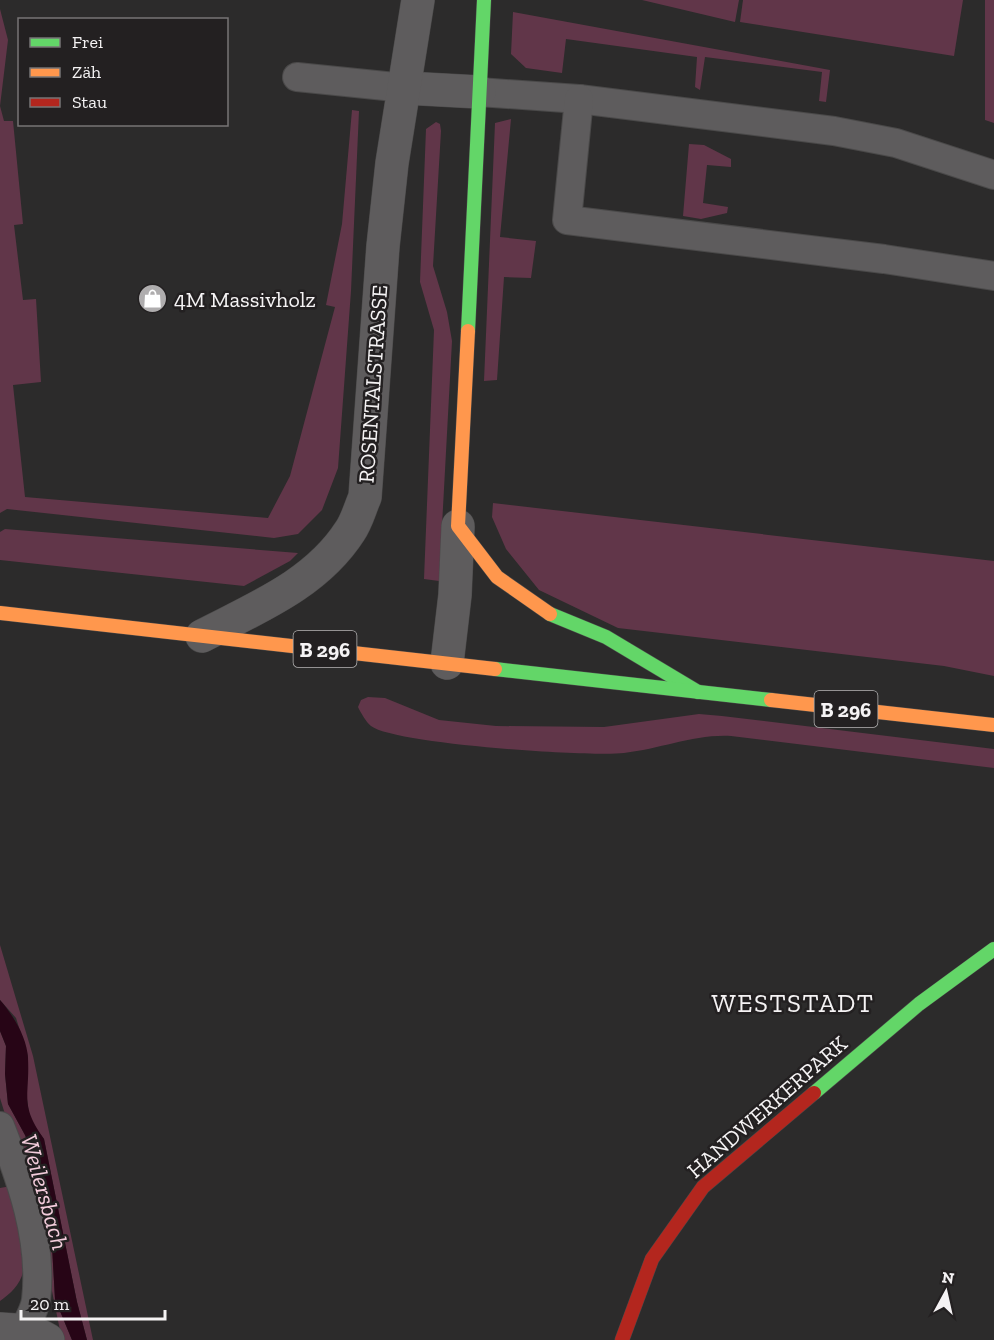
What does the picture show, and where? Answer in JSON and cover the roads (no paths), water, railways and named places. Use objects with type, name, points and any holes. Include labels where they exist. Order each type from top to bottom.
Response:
[{"type":"street","name":"ROSENTALSTRASSE","points":[[202,636],[287,592],[319,568],[350,530],[365,497],[383,246],[392,164],[418,0]]},
{"type":"street","points":[[447,663],[455,595],[484,0]]},
{"type":"street","points":[[405,88],[479,92]]},
{"type":"street","points":[[458,526],[497,577],[548,613],[606,637],[698,692]]},
{"type":"street","name":"B 296","points":[[0,613],[994,725]]},
{"type":"street","name":"HANDWERKERPARK","points":[[622,1340],[652,1259],[703,1187],[918,1004],[994,949]]},
{"type":"lane","points":[[297,77],[405,88]]},
{"type":"lane","points":[[479,92],[579,99],[834,131],[896,143],[994,175]]},
{"type":"lane","points":[[579,99],[567,220],[884,259],[994,276]]},
{"type":"lane","points":[[0,1126],[16,1168],[30,1216],[36,1258],[36,1302],[24,1333]]},
{"type":"water","name":"Weilersbach","points":[[0,1000],[14,1019],[25,1042],[28,1058],[28,1108],[44,1139],[77,1302],[87,1340],[72,1340],[55,1299],[51,1228],[39,1169],[25,1135],[8,1104],[5,1074],[6,1046],[0,1031]]},
{"type":"place","name":"4M Massivholz","points":[[153,299]]},
{"type":"district","name":"WESTSTADT","points":[[793,1003]]}]
